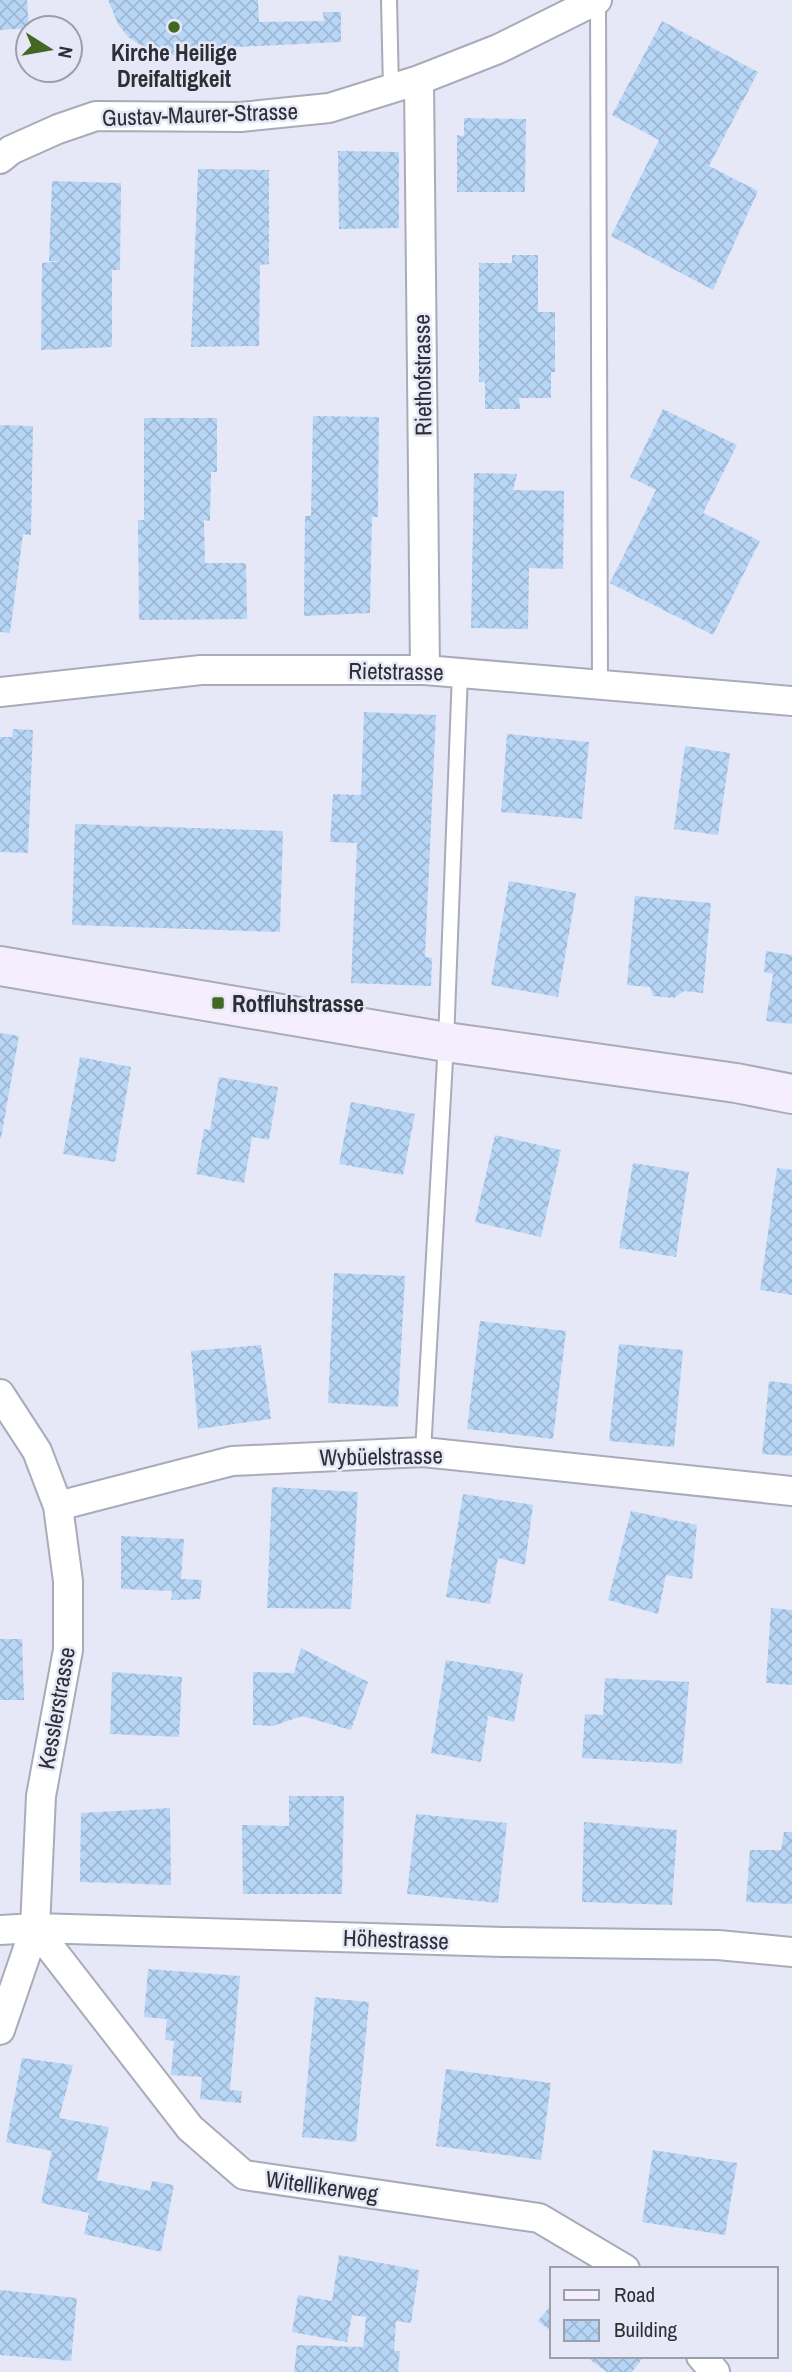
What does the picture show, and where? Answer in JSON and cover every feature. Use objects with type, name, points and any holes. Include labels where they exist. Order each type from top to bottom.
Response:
[{"type":"main road","points":[[0,966],[446,1042],[722,1081],[792,1094]]},
{"type":"street","name":"Gustav-Maurer-Strasse","points":[[0,159],[11,150],[96,116],[241,117],[329,108],[419,80],[498,50],[598,0]]},
{"type":"street","name":"Riethofstrasse","points":[[419,80],[425,670]]},
{"type":"street","name":"Rietstrasse","points":[[0,692],[201,670],[425,670],[792,701]]},
{"type":"street","name":"Kesslerstrasse","points":[[0,1394],[37,1451],[58,1506],[68,1581],[68,1650],[41,1796],[34,1928],[0,2030]]},
{"type":"street","name":"Wybüelstrasse","points":[[58,1506],[232,1461],[423,1452],[792,1492]]},
{"type":"street","name":"Höhestrasse","points":[[0,1930],[34,1928],[503,1942],[718,1945],[792,1952]]},
{"type":"street","name":"Witellikerweg","points":[[34,1928],[190,2129],[244,2175],[539,2218],[622,2267]]},
{"type":"street","points":[[703,2358],[715,2372]]},
{"type":"lane","points":[[389,0],[391,89]]},
{"type":"lane","points":[[598,0],[600,685]]},
{"type":"lane","points":[[423,1452],[446,1042],[460,672]]},
{"type":"building","points":[[0,0],[27,0],[28,14],[14,14],[14,29],[0,30]]},
{"type":"building","name":"Kirche Heilige Dreifaltigkeit","points":[[108,0],[258,0],[259,22],[324,21],[323,12],[341,12],[341,42],[196,49],[195,56],[153,53],[128,37],[118,24]]},
{"type":"building","points":[[662,21],[758,72],[709,166],[758,191],[713,290],[611,236],[659,140],[612,115]]},
{"type":"building","points":[[464,118],[526,119],[525,192],[457,192],[457,135],[464,136]]},
{"type":"building","points":[[338,151],[399,152],[399,228],[339,229]]},
{"type":"building","points":[[198,169],[269,170],[269,264],[260,265],[259,346],[191,347]]},
{"type":"building","points":[[52,181],[121,183],[120,270],[112,270],[112,347],[41,350],[42,263],[61,261],[49,261]]},
{"type":"building","points":[[512,255],[538,255],[538,312],[555,312],[555,372],[551,372],[551,398],[519,398],[520,409],[485,409],[485,382],[479,382],[479,263],[512,263]]},
{"type":"building","points":[[663,409],[737,445],[703,513],[760,541],[713,635],[610,583],[656,490],[630,477]]},
{"type":"building","points":[[313,416],[379,417],[378,517],[372,517],[370,613],[304,616],[305,516],[311,516]]},
{"type":"building","points":[[144,418],[217,418],[217,472],[211,472],[210,521],[204,520],[205,563],[246,563],[247,619],[139,620],[138,520],[144,520]]},
{"type":"building","points":[[0,425],[33,426],[31,535],[23,534],[10,633],[0,632]]},
{"type":"building","points":[[474,473],[517,474],[513,490],[564,491],[563,569],[529,568],[528,629],[471,628]]},
{"type":"building","points":[[364,712],[436,715],[425,957],[432,958],[431,986],[351,983],[357,843],[330,842],[333,794],[361,795]]},
{"type":"building","points":[[13,729],[33,730],[28,853],[0,852],[0,737],[12,737]]},
{"type":"building","points":[[507,734],[589,742],[582,819],[501,812]]},
{"type":"building","points":[[685,746],[730,753],[718,835],[674,829]]},
{"type":"building","points":[[75,824],[283,831],[280,932],[72,925]]},
{"type":"building","points":[[509,881],[576,893],[558,997],[491,985]]},
{"type":"building","points":[[635,896],[711,903],[703,993],[684,991],[674,998],[653,996],[650,987],[627,985]]},
{"type":"building","points":[[766,951],[792,955],[792,1024],[766,1021],[773,974],[764,972]]},
{"type":"building","points":[[0,1033],[19,1036],[1,1138],[0,1138]]},
{"type":"building","points":[[80,1057],[131,1067],[115,1162],[63,1154]]},
{"type":"building","points":[[219,1077],[278,1087],[269,1140],[252,1137],[244,1183],[196,1174],[204,1129],[210,1130]]},
{"type":"building","points":[[351,1102],[415,1114],[403,1175],[339,1164]]},
{"type":"building","points":[[495,1135],[561,1150],[541,1237],[475,1222]]},
{"type":"building","points":[[633,1163],[689,1172],[676,1257],[619,1248]]},
{"type":"building","points":[[777,1168],[792,1170],[792,1295],[760,1290]]},
{"type":"building","points":[[334,1273],[405,1276],[398,1407],[328,1403]]},
{"type":"building","points":[[480,1321],[566,1331],[553,1439],[467,1429]]},
{"type":"building","points":[[619,1344],[683,1350],[674,1447],[609,1441]]},
{"type":"building","points":[[261,1345],[271,1419],[198,1429],[191,1351]]},
{"type":"building","points":[[769,1381],[792,1384],[792,1456],[762,1454]]},
{"type":"building","points":[[272,1487],[358,1492],[351,1609],[267,1608]]},
{"type":"building","points":[[463,1494],[533,1505],[525,1565],[498,1558],[490,1604],[446,1597]]},
{"type":"building","points":[[631,1511],[697,1525],[692,1579],[666,1575],[658,1614],[608,1600]]},
{"type":"building","points":[[121,1536],[184,1539],[181,1579],[202,1580],[200,1599],[171,1600],[172,1591],[121,1589]]},
{"type":"building","points":[[771,1608],[792,1610],[792,1685],[766,1683]]},
{"type":"building","points":[[0,1639],[22,1639],[24,1700],[0,1700]]},
{"type":"building","points":[[301,1648],[368,1682],[351,1730],[302,1716],[273,1726],[253,1725],[253,1672],[294,1673]]},
{"type":"building","points":[[446,1660],[523,1673],[514,1722],[488,1716],[481,1762],[431,1753]]},
{"type":"building","points":[[112,1672],[182,1677],[179,1737],[110,1734]]},
{"type":"building","points":[[605,1678],[689,1682],[682,1764],[582,1758],[585,1714],[603,1715]]},
{"type":"building","points":[[289,1796],[344,1796],[342,1894],[243,1894],[242,1825],[289,1826]]},
{"type":"building","points":[[170,1808],[171,1885],[80,1882],[81,1813]]},
{"type":"building","points":[[416,1814],[507,1823],[498,1903],[407,1894]]},
{"type":"building","points":[[584,1822],[677,1830],[672,1905],[582,1902]]},
{"type":"building","points":[[784,1832],[792,1832],[792,1904],[746,1902],[750,1850],[781,1850]]},
{"type":"building","points":[[148,1969],[240,1976],[230,2090],[242,2091],[241,2103],[200,2099],[202,2077],[171,2075],[174,2041],[165,2040],[167,2019],[144,2017]]},
{"type":"building","points":[[315,1997],[369,2002],[356,2142],[302,2137]]},
{"type":"building","points":[[22,2058],[73,2065],[59,2118],[109,2127],[97,2180],[150,2191],[152,2181],[174,2185],[161,2252],[84,2234],[89,2213],[41,2203],[52,2151],[6,2142]]},
{"type":"building","points":[[446,2069],[551,2083],[541,2160],[436,2146]]},
{"type":"building","points":[[653,2150],[737,2163],[725,2235],[642,2222]]},
{"type":"building","points":[[339,2255],[419,2270],[411,2323],[396,2321],[394,2351],[400,2351],[398,2372],[294,2372],[297,2345],[363,2347],[366,2317],[352,2315],[347,2342],[292,2332],[298,2295],[332,2301]]},
{"type":"building","points":[[0,2290],[77,2298],[71,2361],[0,2355]]},
{"type":"building","points":[[550,2306],[550,2330],[538,2321]]},
{"type":"building","points":[[588,2358],[642,2358],[632,2372],[607,2372]]},
{"type":"place","name":"Kirche Heilige Dreifaltigkeit","points":[[174,27]]},
{"type":"place","name":"Rotfluhstrasse","points":[[218,1003]]}]
